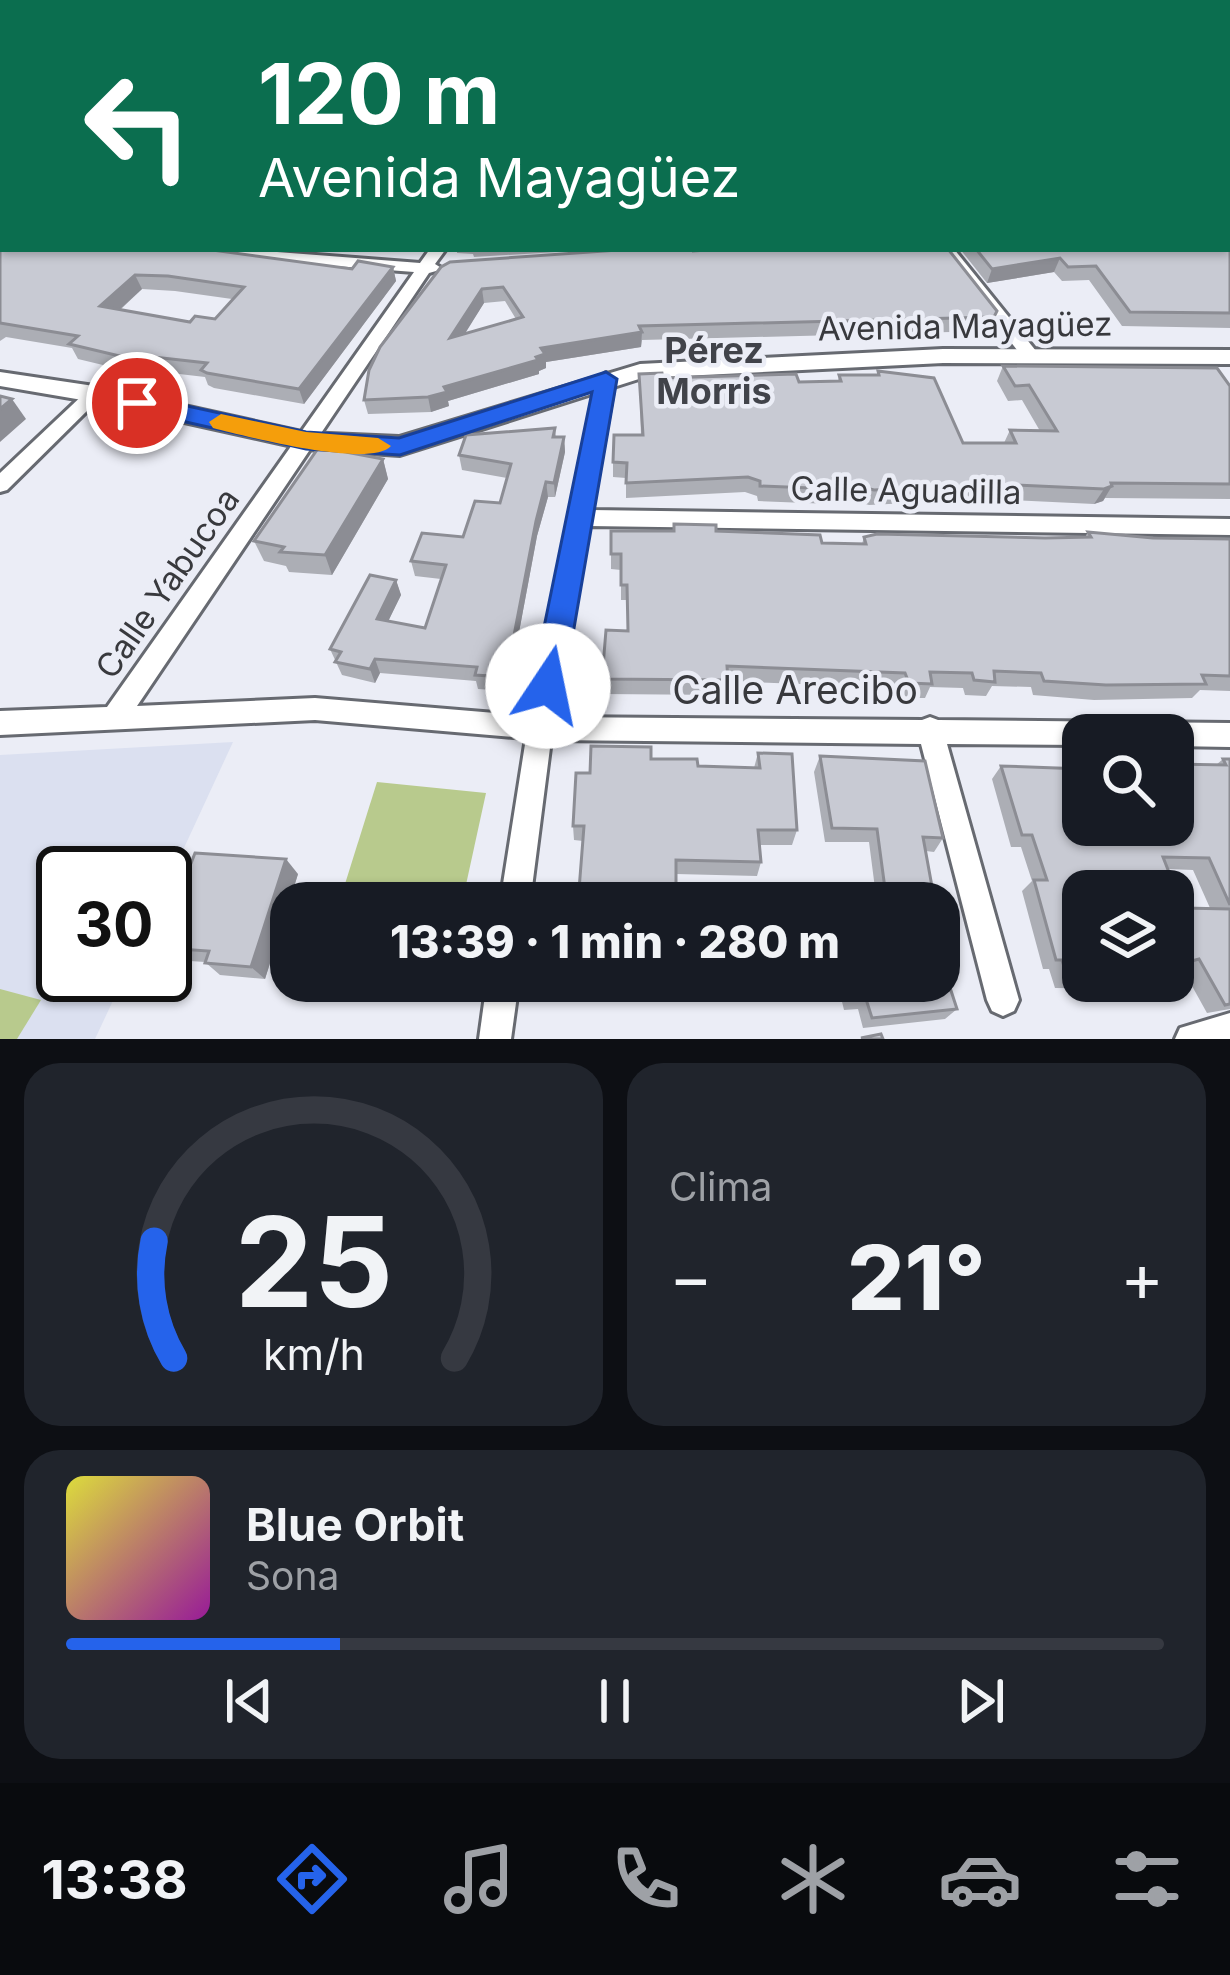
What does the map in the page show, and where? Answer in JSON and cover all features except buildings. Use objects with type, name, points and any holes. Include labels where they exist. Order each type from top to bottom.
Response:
[{"type":"street","points":[[240,252],[437,262]]},
{"type":"street","points":[[948,252],[1030,356]]},
{"type":"street","name":"Calle Yabucoa","points":[[114,718],[306,440],[437,262]]},
{"type":"street","name":"Avenida Mayagüez","points":[[0,379],[94,394],[306,440],[400,446],[606,379],[667,369],[1030,356],[1230,357]]},
{"type":"street","points":[[518,882],[540,728],[606,379]]},
{"type":"street","points":[[0,485],[94,394]]},
{"type":"street","name":"Calle Aguadilla","points":[[581,518],[1230,527]]},
{"type":"street","name":"Calle Arecibo","points":[[0,723],[315,710],[540,728],[1230,735]]},
{"type":"street","points":[[930,729],[1003,1000]]},
{"type":"street","points":[[495,1039],[500,1002]]},
{"type":"street","points":[[1191,1039],[1230,1029]]},
{"type":"shaded area","points":[[233,742],[185,846],[36,846],[36,1002],[112,1002],[95,1039],[0,1039],[0,755]]},
{"type":"green space","points":[[377,782],[486,793],[467,882],[346,882]]},
{"type":"green space","points":[[0,989],[40,1002],[17,1039],[0,1039]]},
{"type":"slow traffic","points":[[221,422],[306,440],[378,446]]},
{"type":"district","name":"Pérez Morris","points":[[714,370]]},
{"type":"route","points":[[137,403],[306,440],[400,446],[606,379],[548,686]]}]
